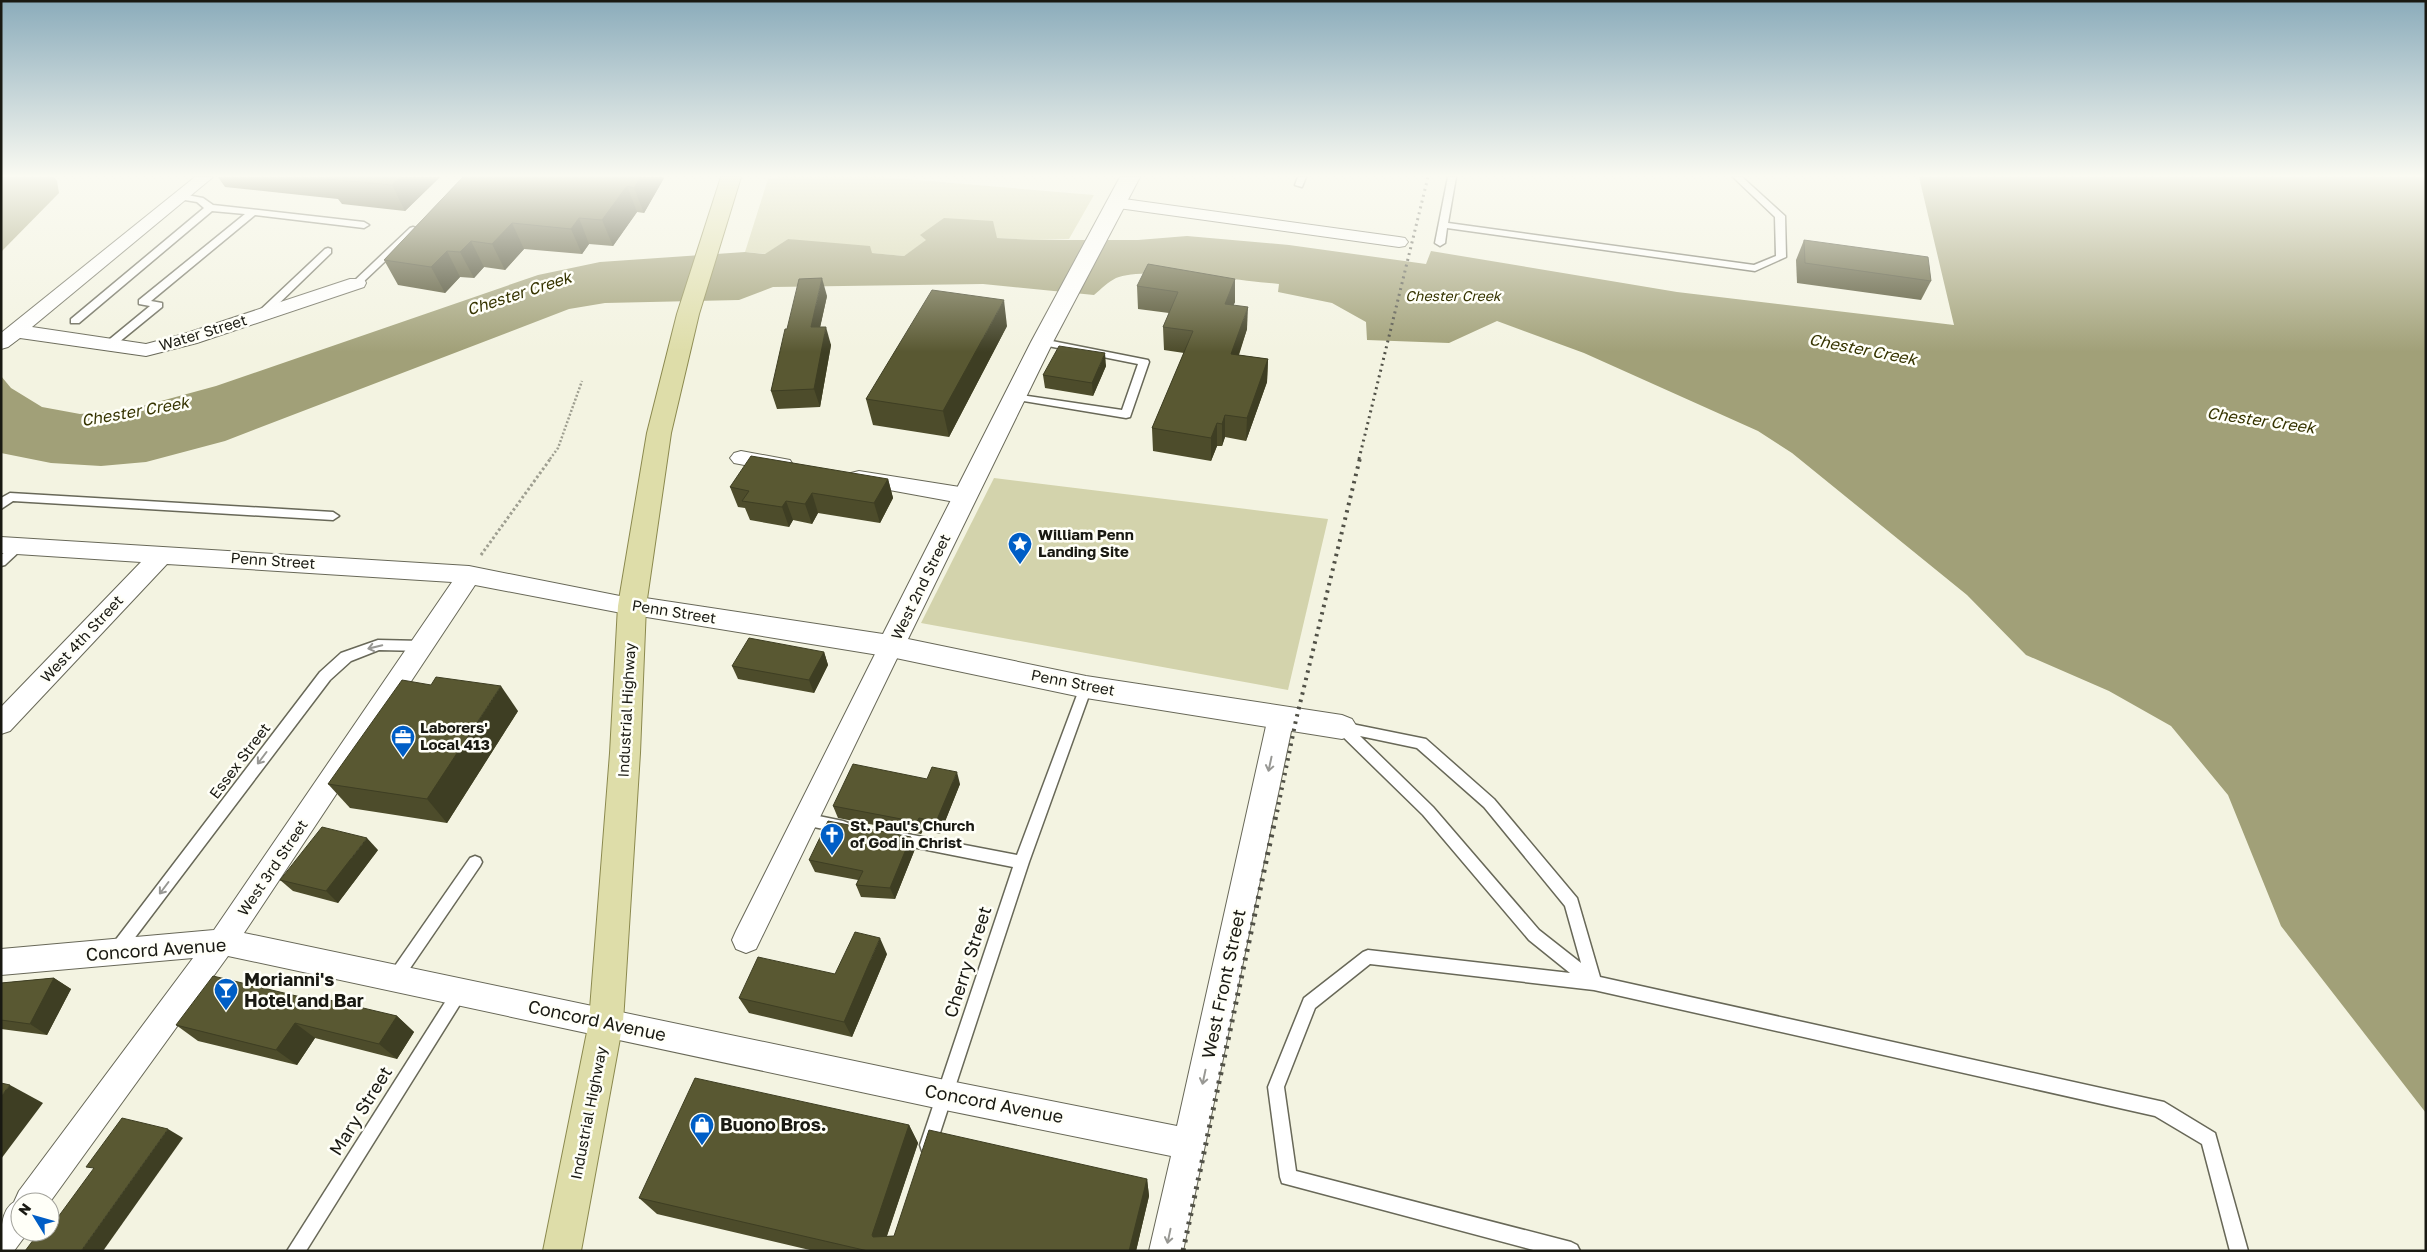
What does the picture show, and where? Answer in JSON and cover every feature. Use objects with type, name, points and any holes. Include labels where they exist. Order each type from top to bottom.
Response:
[{"type":"main road","name":"Industrial Highway","points":[[562,1251],[606,1022],[625,753],[632,606],[659,432],[688,314],[713,235]]},
{"type":"street","points":[[8,337],[134,235]]},
{"type":"street","name":"West 2nd Street","points":[[746,940],[804,819],[1042,342],[1099,235]]},
{"type":"street","points":[[1351,235],[1399,242]]},
{"type":"street","name":"Water Street","points":[[8,337],[146,350],[163,347],[357,283]]},
{"type":"street","points":[[741,458],[799,468]]},
{"type":"street","points":[[838,475],[966,496]]},
{"type":"street","name":"Penn Street","points":[[6,551],[163,554],[469,575],[632,606],[891,646],[1086,687],[1342,727]]},
{"type":"street","name":"West 4th Street","points":[[1,724],[163,554]]},
{"type":"street","name":"West 3rd Street","points":[[37,1192],[222,942],[469,575]]},
{"type":"street","name":"West Front Street","points":[[1166,1251],[1280,717]]},
{"type":"street","name":"Concord Avenue","points":[[1,962],[222,942],[1190,1144]]},
{"type":"street","points":[[1,1241],[10,1229]]},
{"type":"lane","points":[[75,321],[177,235]]},
{"type":"lane","points":[[109,346],[158,305],[143,302],[224,235]]},
{"type":"lane","points":[[357,283],[407,235]]},
{"type":"lane","points":[[1440,243],[1441,235]]},
{"type":"lane","points":[[1519,235],[1755,268],[1780,257],[1780,235]]},
{"type":"lane","points":[[262,314],[328,251]]},
{"type":"lane","points":[[1015,397],[1126,414],[1144,362],[1042,342]]},
{"type":"lane","points":[[1,505],[10,497],[332,516]]},
{"type":"lane","name":"Essex Street","points":[[115,952],[325,676],[346,657],[378,645],[423,646]]},
{"type":"lane","name":"Cherry Street","points":[[924,1159],[1022,862],[1086,687]]},
{"type":"lane","points":[[1342,727],[1428,811],[1534,935],[1594,983]]},
{"type":"lane","points":[[1342,727],[1421,743],[1489,802],[1572,903],[1594,983]]},
{"type":"lane","points":[[804,819],[861,830]]},
{"type":"lane","points":[[880,834],[1022,862]]},
{"type":"lane","points":[[395,978],[475,862]]},
{"type":"lane","points":[[1571,1251],[1288,1177],[1276,1087],[1310,1003],[1368,958],[1594,983],[2158,1108],[2209,1138],[2239,1251]]},
{"type":"lane","name":"Mary Street","points":[[296,1251],[459,992]]},
{"type":"path","points":[[469,575],[489,541],[558,448],[582,381]]},
{"type":"green space","points":[[750,235],[922,235],[927,240],[904,256],[871,253],[788,239],[766,254],[745,252]]},
{"type":"green space","points":[[931,235],[1071,235],[1069,239],[1039,240]]},
{"type":"green space","points":[[994,478],[1328,519],[1288,690],[921,623]]},
{"type":"water","points":[[1,235],[17,235],[1,252]]},
{"type":"water","name":"Chester Creek","points":[[921,235],[996,235],[997,238],[1039,240],[1138,240],[1187,236],[1289,245],[1426,264],[1431,251],[1677,292],[1954,325],[1933,235],[2426,235],[2426,1113],[2281,926],[2228,795],[2171,726],[2109,691],[2026,655],[1967,595],[1792,453],[1758,431],[1584,353],[1497,321],[1449,343],[1367,340],[1366,322],[1332,303],[1278,292],[1279,284],[1170,274],[1148,273],[1116,278],[1094,295],[983,284],[773,287],[739,300],[605,303],[569,309],[225,441],[146,462],[101,466],[51,463],[1,453],[1,376],[11,388],[42,407],[80,414],[128,410],[216,386],[538,275],[600,262],[745,252],[765,254],[788,239],[870,246],[872,253],[904,256],[926,240]]},
{"type":"building","points":[[407,235],[500,235],[492,244],[471,241],[460,252],[447,251],[431,267],[384,260]]},
{"type":"building","points":[[1804,240],[1928,257],[1931,281],[1805,263]]},
{"type":"building","points":[[1148,264],[1235,279],[1225,304],[1248,307],[1231,354],[1268,359],[1247,418],[1225,415],[1222,424],[1217,423],[1211,438],[1152,428],[1193,331],[1163,327],[1178,292],[1137,286]]},
{"type":"building","points":[[822,278],[811,327],[826,327],[814,389],[771,391],[799,279]]},
{"type":"building","points":[[932,290],[1004,300],[943,411],[866,399]]},
{"type":"building","points":[[1059,346],[1105,353],[1092,383],[1043,375]]},
{"type":"building","points":[[751,456],[888,479],[874,503],[812,493],[805,504],[786,501],[782,507],[742,501],[749,491],[730,487]]},
{"type":"building","points":[[749,638],[824,652],[809,680],[732,666]]},
{"type":"building","points":[[436,677],[501,686],[427,799],[328,784],[402,680],[431,685]]},
{"type":"building","points":[[853,764],[927,779],[932,767],[957,772],[936,822],[919,818],[917,822],[833,806]]},
{"type":"building","points":[[828,821],[911,837],[890,888],[856,885],[863,871],[809,860]]},
{"type":"building","points":[[322,827],[367,838],[326,891],[280,880]]},
{"type":"building","points":[[855,932],[880,938],[844,1022],[739,998],[758,957],[835,974]]},
{"type":"building","points":[[213,976],[305,998],[308,995],[397,1016],[379,1044],[295,1023],[276,1050],[176,1025]]},
{"type":"building","points":[[54,978],[30,1024],[1,1020],[1,983]]},
{"type":"building","points":[[695,1078],[909,1125],[872,1235],[873,1237],[894,1236],[929,1130],[1147,1179],[1129,1251],[868,1251],[639,1198]]},
{"type":"building","points":[[1,1083],[10,1085],[1,1096]]},
{"type":"building","points":[[122,1118],[168,1129],[81,1251],[25,1251],[32,1242],[60,1242],[60,1214],[94,1168],[86,1167]]},
{"type":"railway","points":[[1359,459],[1414,235]]},
{"type":"railway","points":[[1277,812],[1296,720],[1360,458]]},
{"type":"railway","points":[[1183,1251],[1277,810]]},
{"type":"place","name":"William Penn Landing Site","points":[[1020,565]]},
{"type":"place","name":"Laborers' Local 413","points":[[403,758]]},
{"type":"place","name":"St. Paul's Church of God in Christ","points":[[832,856]]},
{"type":"place","name":"Morianni's Hotel and Bar","points":[[226,1011]]},
{"type":"place","name":"Buono Bros.","points":[[702,1146]]}]
